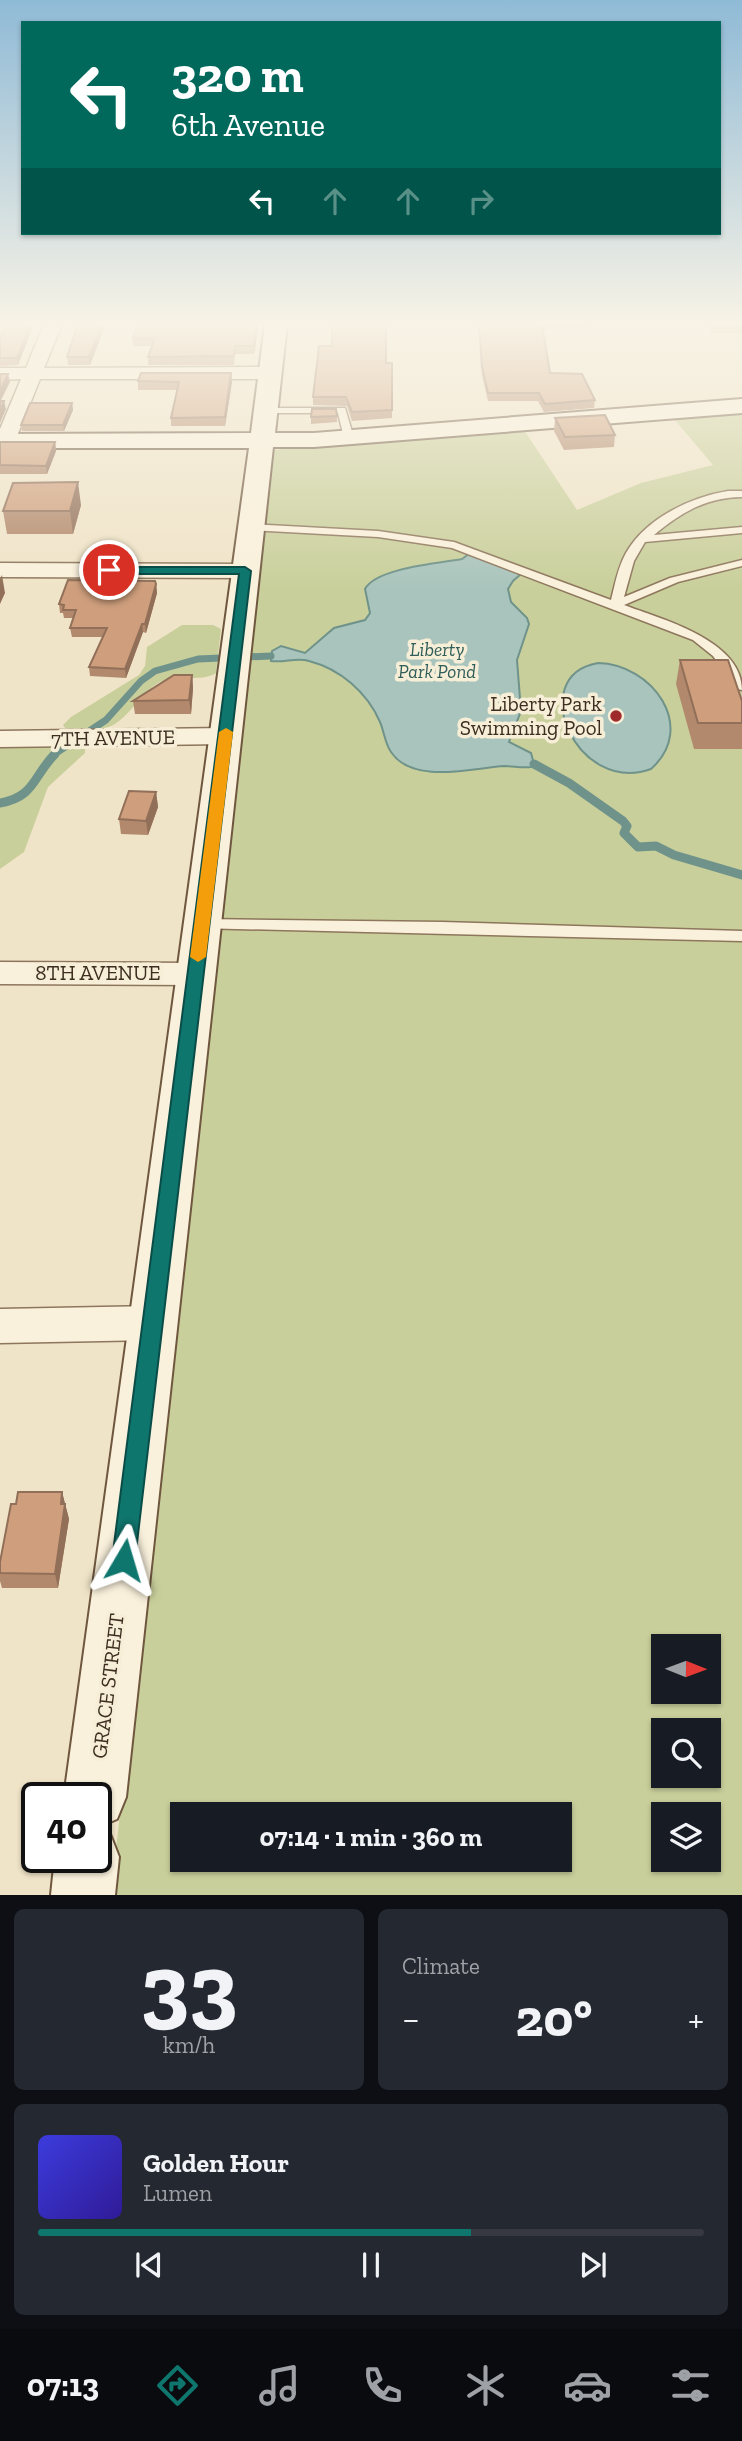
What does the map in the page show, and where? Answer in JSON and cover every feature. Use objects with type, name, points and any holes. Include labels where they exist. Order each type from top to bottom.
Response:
[{"type":"street","points":[[16,412],[3,441],[261,442],[349,438],[663,412]]},
{"type":"street","name":"GRACE STREET","points":[[96,1782],[265,412]]},
{"type":"street","points":[[0,570],[245,571]]},
{"type":"street","name":"7TH AVENUE","points":[[0,739],[225,736]]},
{"type":"street","name":"8TH AVENUE","points":[[0,973],[196,974]]},
{"type":"street","points":[[0,1326],[153,1323]]},
{"type":"street","points":[[83,1895],[85,1873]]},
{"type":"lane","points":[[343,412],[349,438]]},
{"type":"lane","points":[[616,604],[626,564],[632,550],[642,539],[680,511],[698,502],[722,494],[742,494]]},
{"type":"lane","points":[[251,527],[378,534],[454,545],[616,604],[697,637],[723,659],[742,687]]},
{"type":"lane","points":[[642,539],[742,530]]},
{"type":"lane","points":[[616,604],[674,580],[742,563]]},
{"type":"lane","points":[[202,924],[442,927],[742,936]]},
{"type":"green space","points":[[742,414],[742,1895],[111,1895],[272,450],[524,430],[577,510],[641,483],[713,465],[674,419]]},
{"type":"green space","points":[[182,625],[213,625],[221,629],[216,673],[205,677],[168,679],[159,683],[121,719],[103,729],[65,728],[63,725],[71,717],[139,675],[145,666],[147,647]]},
{"type":"green space","points":[[0,746],[85,748],[85,753],[48,787],[24,852],[0,869]]},
{"type":"water","name":"Liberty Park Pond","points":[[469,554],[521,574],[508,589],[511,602],[527,618],[529,624],[517,660],[521,711],[509,742],[531,753],[534,764],[531,767],[504,766],[444,772],[414,768],[401,762],[391,752],[380,722],[368,701],[342,676],[304,660],[271,661],[272,651],[281,646],[305,653],[334,628],[365,620],[370,613],[365,589],[382,576],[409,568],[462,559]]},
{"type":"water","name":"Liberty Park Swimming Pool","points":[[598,663],[618,666],[636,674],[651,686],[662,701],[669,717],[670,735],[664,752],[651,769],[624,773],[601,766],[582,751],[569,731],[563,709],[565,689],[576,672]]},
{"type":"building","points":[[26,412],[68,412],[63,425],[21,425]]},
{"type":"building","points":[[172,412],[226,412],[225,417],[171,418]]},
{"type":"building","points":[[312,412],[336,412],[337,416],[311,417]]},
{"type":"building","points":[[605,415],[615,435],[565,437],[555,418]]},
{"type":"building","points":[[0,442],[55,442],[46,466],[0,465]]},
{"type":"building","points":[[78,482],[70,511],[3,511],[13,483]]},
{"type":"building","points":[[68,580],[155,581],[145,624],[142,624],[125,669],[89,667],[107,628],[70,628],[76,610],[63,610],[64,605],[59,604]]},
{"type":"building","points":[[680,660],[728,660],[742,701],[742,723],[698,723]]},
{"type":"building","points":[[174,675],[192,675],[189,700],[133,701]]},
{"type":"building","points":[[129,791],[156,792],[146,821],[119,819]]},
{"type":"building","points":[[18,1492],[62,1492],[61,1504],[65,1504],[55,1574],[0,1573],[11,1504],[16,1504]]},
{"type":"waterway","points":[[53,755],[106,720],[141,681],[155,671],[198,659],[271,656]]},
{"type":"waterway","points":[[0,803],[12,800],[27,791],[55,754]]},
{"type":"waterway","points":[[534,764],[569,783],[623,821],[627,826],[624,833],[638,847],[656,846],[674,855],[742,875]]},
{"type":"slow traffic","points":[[198,957],[226,732]]},
{"type":"place","name":"Liberty Park Swimming Pool","points":[[616,716]]},
{"type":"route","points":[[109,570],[245,571],[124,1560]]}]
